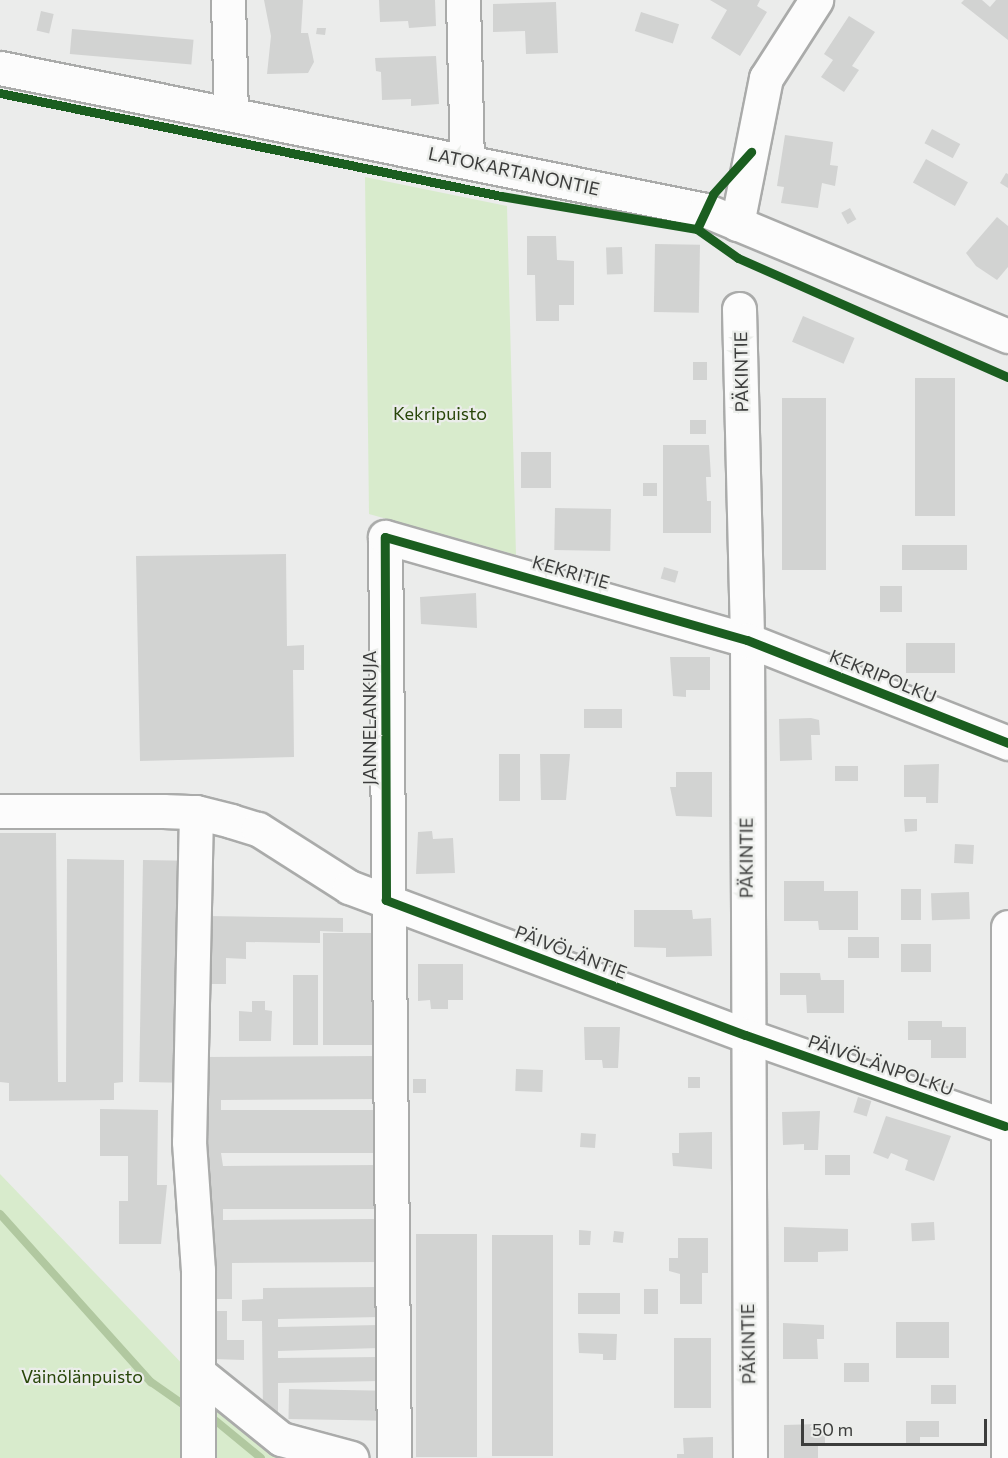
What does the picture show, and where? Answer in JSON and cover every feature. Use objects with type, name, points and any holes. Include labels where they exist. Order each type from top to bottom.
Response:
[{"type":"street","points":[[228,0],[231,112]]},
{"type":"street","points":[[463,0],[467,161]]},
{"type":"street","points":[[737,224],[766,78],[816,0]]},
{"type":"street","name":"LATOKARTANONTIE","points":[[0,68],[231,112],[705,210],[1008,336]]},
{"type":"street","name":"PÄKINTIE","points":[[739,309],[747,640],[745,1035],[750,1458]]},
{"type":"street","name":"KEKRITIE","points":[[385,537],[747,640]]},
{"type":"street","name":"JANNELANKUJA","points":[[385,537],[386,900],[394,1458]]},
{"type":"street","name":"KEKRIPOLKU","points":[[747,640],[1008,743]]},
{"type":"street","name":"PÄIVÖLÄNTIE","points":[[0,811],[196,812],[258,829],[333,880],[745,1035]]},
{"type":"street","points":[[196,812],[189,1142],[198,1270],[198,1458]]},
{"type":"street","points":[[1008,927],[1005,1126],[1008,1458]]},
{"type":"street","name":"PÄIVÖLÄNPOLKU","points":[[745,1035],[1005,1126]]},
{"type":"street","points":[[198,1373],[281,1439],[352,1458]]},
{"type":"green space","name":"Kekripuisto","points":[[365,177],[507,206],[516,555],[369,514]]},
{"type":"green space","name":"Väinölänpuisto","points":[[0,1174],[191,1373],[186,1458],[0,1458]]},
{"type":"green space","points":[[212,1395],[344,1458],[211,1458]]},
{"type":"building","points":[[264,0],[303,0],[301,33],[308,33],[314,62],[308,73],[267,74],[271,36]]},
{"type":"building","points":[[379,0],[435,0],[436,26],[409,28],[408,21],[380,22]]},
{"type":"building","points":[[710,0],[760,0],[757,6],[767,12],[740,56],[711,38],[727,10]]},
{"type":"building","points":[[964,0],[982,0],[990,7],[996,0],[1008,0],[1008,40],[961,3]]},
{"type":"building","points":[[556,2],[558,53],[526,54],[525,31],[493,32],[493,4]]},
{"type":"building","points":[[41,11],[54,14],[49,33],[37,30]]},
{"type":"building","points":[[641,12],[679,24],[673,43],[635,31]]},
{"type":"building","points":[[849,16],[875,32],[852,66],[859,70],[844,92],[821,77],[833,60],[824,54]]},
{"type":"building","points":[[317,28],[326,28],[325,35],[316,34]]},
{"type":"building","points":[[72,29],[194,40],[191,65],[70,54]]},
{"type":"building","points":[[436,56],[439,104],[411,106],[411,99],[382,100],[381,72],[376,71],[375,58]]},
{"type":"building","points":[[932,129],[960,144],[953,158],[924,143]]},
{"type":"building","points":[[785,135],[833,142],[830,165],[838,166],[835,186],[822,183],[818,208],[781,203],[784,187],[777,186]]},
{"type":"building","points":[[926,159],[968,182],[955,206],[913,183]]},
{"type":"building","points":[[1006,173],[1008,174],[1008,188],[1000,183]]},
{"type":"building","points":[[850,208],[856,219],[848,224],[841,213]]},
{"type":"building","points":[[997,217],[1008,226],[1008,267],[997,280],[976,266],[966,253]]},
{"type":"building","points":[[527,236],[556,236],[557,260],[574,261],[574,305],[559,305],[559,321],[536,321],[535,275],[527,275]]},
{"type":"building","points":[[655,244],[700,245],[699,313],[654,312]]},
{"type":"building","points":[[622,247],[623,274],[607,275],[606,248]]},
{"type":"building","points":[[803,316],[855,338],[844,364],[792,342]]},
{"type":"building","points":[[693,362],[707,362],[707,380],[693,380]]},
{"type":"building","points":[[915,378],[955,378],[955,516],[915,516]]},
{"type":"building","points":[[782,398],[826,398],[826,570],[782,570]]},
{"type":"building","points":[[690,420],[706,420],[706,434],[690,434]]},
{"type":"building","points":[[663,445],[709,445],[711,477],[706,477],[707,501],[711,501],[711,533],[663,533]]},
{"type":"building","points":[[521,452],[551,452],[551,488],[521,488]]},
{"type":"building","points":[[643,483],[657,483],[657,496],[643,496]]},
{"type":"building","points":[[555,508],[611,509],[610,551],[554,550]]},
{"type":"building","points":[[902,545],[967,545],[967,570],[902,570]]},
{"type":"building","points":[[286,554],[287,646],[304,645],[304,670],[293,670],[294,757],[140,761],[136,556]]},
{"type":"building","points":[[664,567],[678,571],[675,583],[661,579]]},
{"type":"building","points":[[880,586],[902,586],[902,612],[880,612]]},
{"type":"building","points":[[476,593],[477,628],[421,624],[420,597]]},
{"type":"building","points":[[906,643],[955,643],[955,673],[906,673]]},
{"type":"building","points":[[670,657],[710,657],[710,690],[686,690],[686,697],[673,696]]},
{"type":"building","points":[[584,709],[622,709],[622,728],[584,728]]},
{"type":"building","points":[[779,719],[819,720],[820,735],[811,735],[812,760],[780,761]]},
{"type":"building","points":[[499,754],[520,754],[520,801],[499,801]]},
{"type":"building","points":[[540,754],[570,754],[566,800],[541,800]]},
{"type":"building","points":[[939,764],[938,803],[926,803],[926,797],[904,797],[904,765]]},
{"type":"building","points":[[835,766],[858,766],[858,781],[835,781]]},
{"type":"building","points":[[676,772],[712,772],[712,817],[676,816],[670,787],[676,787]]},
{"type":"building","points":[[904,819],[917,819],[917,831],[905,832]]},
{"type":"building","points":[[432,831],[433,839],[453,838],[455,873],[416,874],[418,832]]},
{"type":"building","points":[[0,833],[56,833],[58,1082],[66,1082],[67,859],[124,860],[123,1082],[114,1083],[114,1100],[9,1101],[9,1083],[0,1082]]},
{"type":"building","points":[[955,844],[974,845],[973,864],[954,863]]},
{"type":"building","points":[[143,860],[185,861],[181,1083],[139,1082]]},
{"type":"building","points":[[784,881],[824,881],[824,891],[858,891],[858,930],[819,930],[818,921],[784,921]]},
{"type":"building","points":[[901,889],[921,889],[921,920],[901,920]]},
{"type":"building","points":[[969,892],[970,919],[932,920],[931,893]]},
{"type":"building","points":[[634,910],[692,910],[693,919],[711,918],[712,956],[666,957],[666,948],[634,947]]},
{"type":"building","points":[[207,916],[343,918],[343,932],[320,931],[320,943],[246,942],[246,959],[226,958],[226,984],[206,984]]},
{"type":"building","points":[[323,933],[383,933],[383,1045],[323,1045]]},
{"type":"building","points":[[848,937],[879,937],[879,958],[848,958]]},
{"type":"building","points":[[901,944],[931,944],[931,972],[901,972]]},
{"type":"building","points":[[418,964],[463,964],[463,1000],[448,1000],[448,1009],[431,1009],[430,1000],[418,1001]]},
{"type":"building","points":[[780,973],[820,973],[821,980],[844,980],[844,1013],[807,1013],[806,995],[780,995]]},
{"type":"building","points":[[293,975],[318,975],[318,1045],[293,1045]]},
{"type":"building","points":[[252,1001],[265,1001],[265,1010],[272,1011],[271,1041],[239,1041],[239,1011],[252,1012]]},
{"type":"building","points":[[908,1021],[942,1021],[942,1027],[966,1027],[966,1058],[931,1058],[931,1040],[908,1040]]},
{"type":"building","points":[[584,1027],[620,1027],[618,1068],[603,1068],[602,1060],[585,1060]]},
{"type":"building","points":[[378,1056],[379,1099],[221,1100],[221,1110],[379,1110],[381,1153],[221,1153],[223,1166],[380,1165],[381,1209],[223,1209],[223,1220],[380,1219],[379,1262],[232,1263],[232,1299],[211,1299],[205,1246],[203,1057]]},
{"type":"building","points":[[516,1069],[543,1070],[542,1092],[515,1091]]},
{"type":"building","points":[[688,1077],[700,1077],[700,1088],[688,1088]]},
{"type":"building","points":[[413,1079],[426,1079],[426,1093],[413,1093]]},
{"type":"building","points":[[858,1097],[871,1101],[867,1116],[853,1112]]},
{"type":"building","points":[[100,1109],[158,1110],[157,1185],[167,1185],[161,1244],[119,1244],[119,1201],[128,1201],[128,1156],[100,1156]]},
{"type":"building","points":[[820,1111],[818,1150],[804,1150],[804,1144],[783,1145],[782,1112]]},
{"type":"building","points":[[886,1116],[951,1136],[934,1181],[905,1170],[908,1160],[891,1153],[888,1159],[873,1153]]},
{"type":"building","points":[[712,1132],[712,1169],[673,1166],[672,1153],[679,1153],[679,1133]]},
{"type":"building","points":[[581,1133],[596,1134],[595,1148],[580,1147]]},
{"type":"building","points":[[825,1155],[850,1155],[850,1175],[825,1175]]},
{"type":"building","points":[[934,1222],[935,1240],[912,1241],[911,1223]]},
{"type":"building","points":[[784,1227],[848,1229],[848,1251],[818,1252],[818,1262],[784,1262]]},
{"type":"building","points":[[579,1230],[591,1231],[590,1245],[579,1245]]},
{"type":"building","points":[[614,1231],[624,1232],[623,1243],[613,1242]]},
{"type":"building","points":[[416,1234],[477,1234],[477,1457],[416,1457]]},
{"type":"building","points":[[492,1235],[553,1235],[553,1456],[492,1456]]},
{"type":"building","points":[[678,1238],[708,1238],[708,1273],[702,1273],[702,1304],[680,1304],[680,1274],[669,1271],[669,1258],[678,1258]]},
{"type":"building","points":[[380,1287],[380,1317],[278,1319],[278,1327],[379,1325],[379,1348],[278,1351],[278,1358],[380,1357],[380,1381],[278,1383],[278,1412],[263,1413],[262,1321],[242,1321],[242,1300],[263,1299],[263,1288]]},
{"type":"building","points":[[644,1289],[658,1289],[658,1314],[644,1314]]},
{"type":"building","points":[[578,1293],[620,1293],[620,1314],[578,1314]]},
{"type":"building","points":[[213,1311],[227,1311],[227,1340],[244,1340],[244,1360],[213,1359]]},
{"type":"building","points":[[896,1322],[949,1322],[949,1358],[896,1358]]},
{"type":"building","points":[[783,1323],[824,1325],[824,1339],[817,1339],[818,1359],[783,1359]]},
{"type":"building","points":[[578,1333],[617,1334],[616,1360],[603,1360],[603,1354],[579,1353]]},
{"type":"building","points":[[674,1338],[711,1338],[711,1408],[674,1408]]},
{"type":"building","points":[[844,1363],[869,1363],[869,1382],[844,1382]]},
{"type":"building","points":[[931,1385],[956,1385],[956,1404],[931,1404]]},
{"type":"building","points":[[289,1389],[385,1391],[384,1421],[288,1419]]},
{"type":"building","points":[[906,1421],[939,1421],[939,1437],[920,1437],[920,1443],[906,1443]]},
{"type":"building","points":[[818,1424],[825,1426],[825,1443],[818,1443],[818,1458],[784,1458],[784,1425]]},
{"type":"building","points":[[713,1437],[713,1458],[677,1458],[677,1454],[684,1454],[683,1438]]},
{"type":"waterway","points":[[0,1214],[151,1382],[182,1404]]},
{"type":"waterway","points":[[216,1421],[261,1458]]},
{"type":"cycle path","points":[[0,93],[501,196],[697,229],[738,258],[1008,377]]},
{"type":"cycle path","points":[[697,229],[713,194],[751,152]]},
{"type":"cycle path","points":[[1005,1126],[745,1035],[386,900],[385,537],[747,640],[1008,743]]}]
